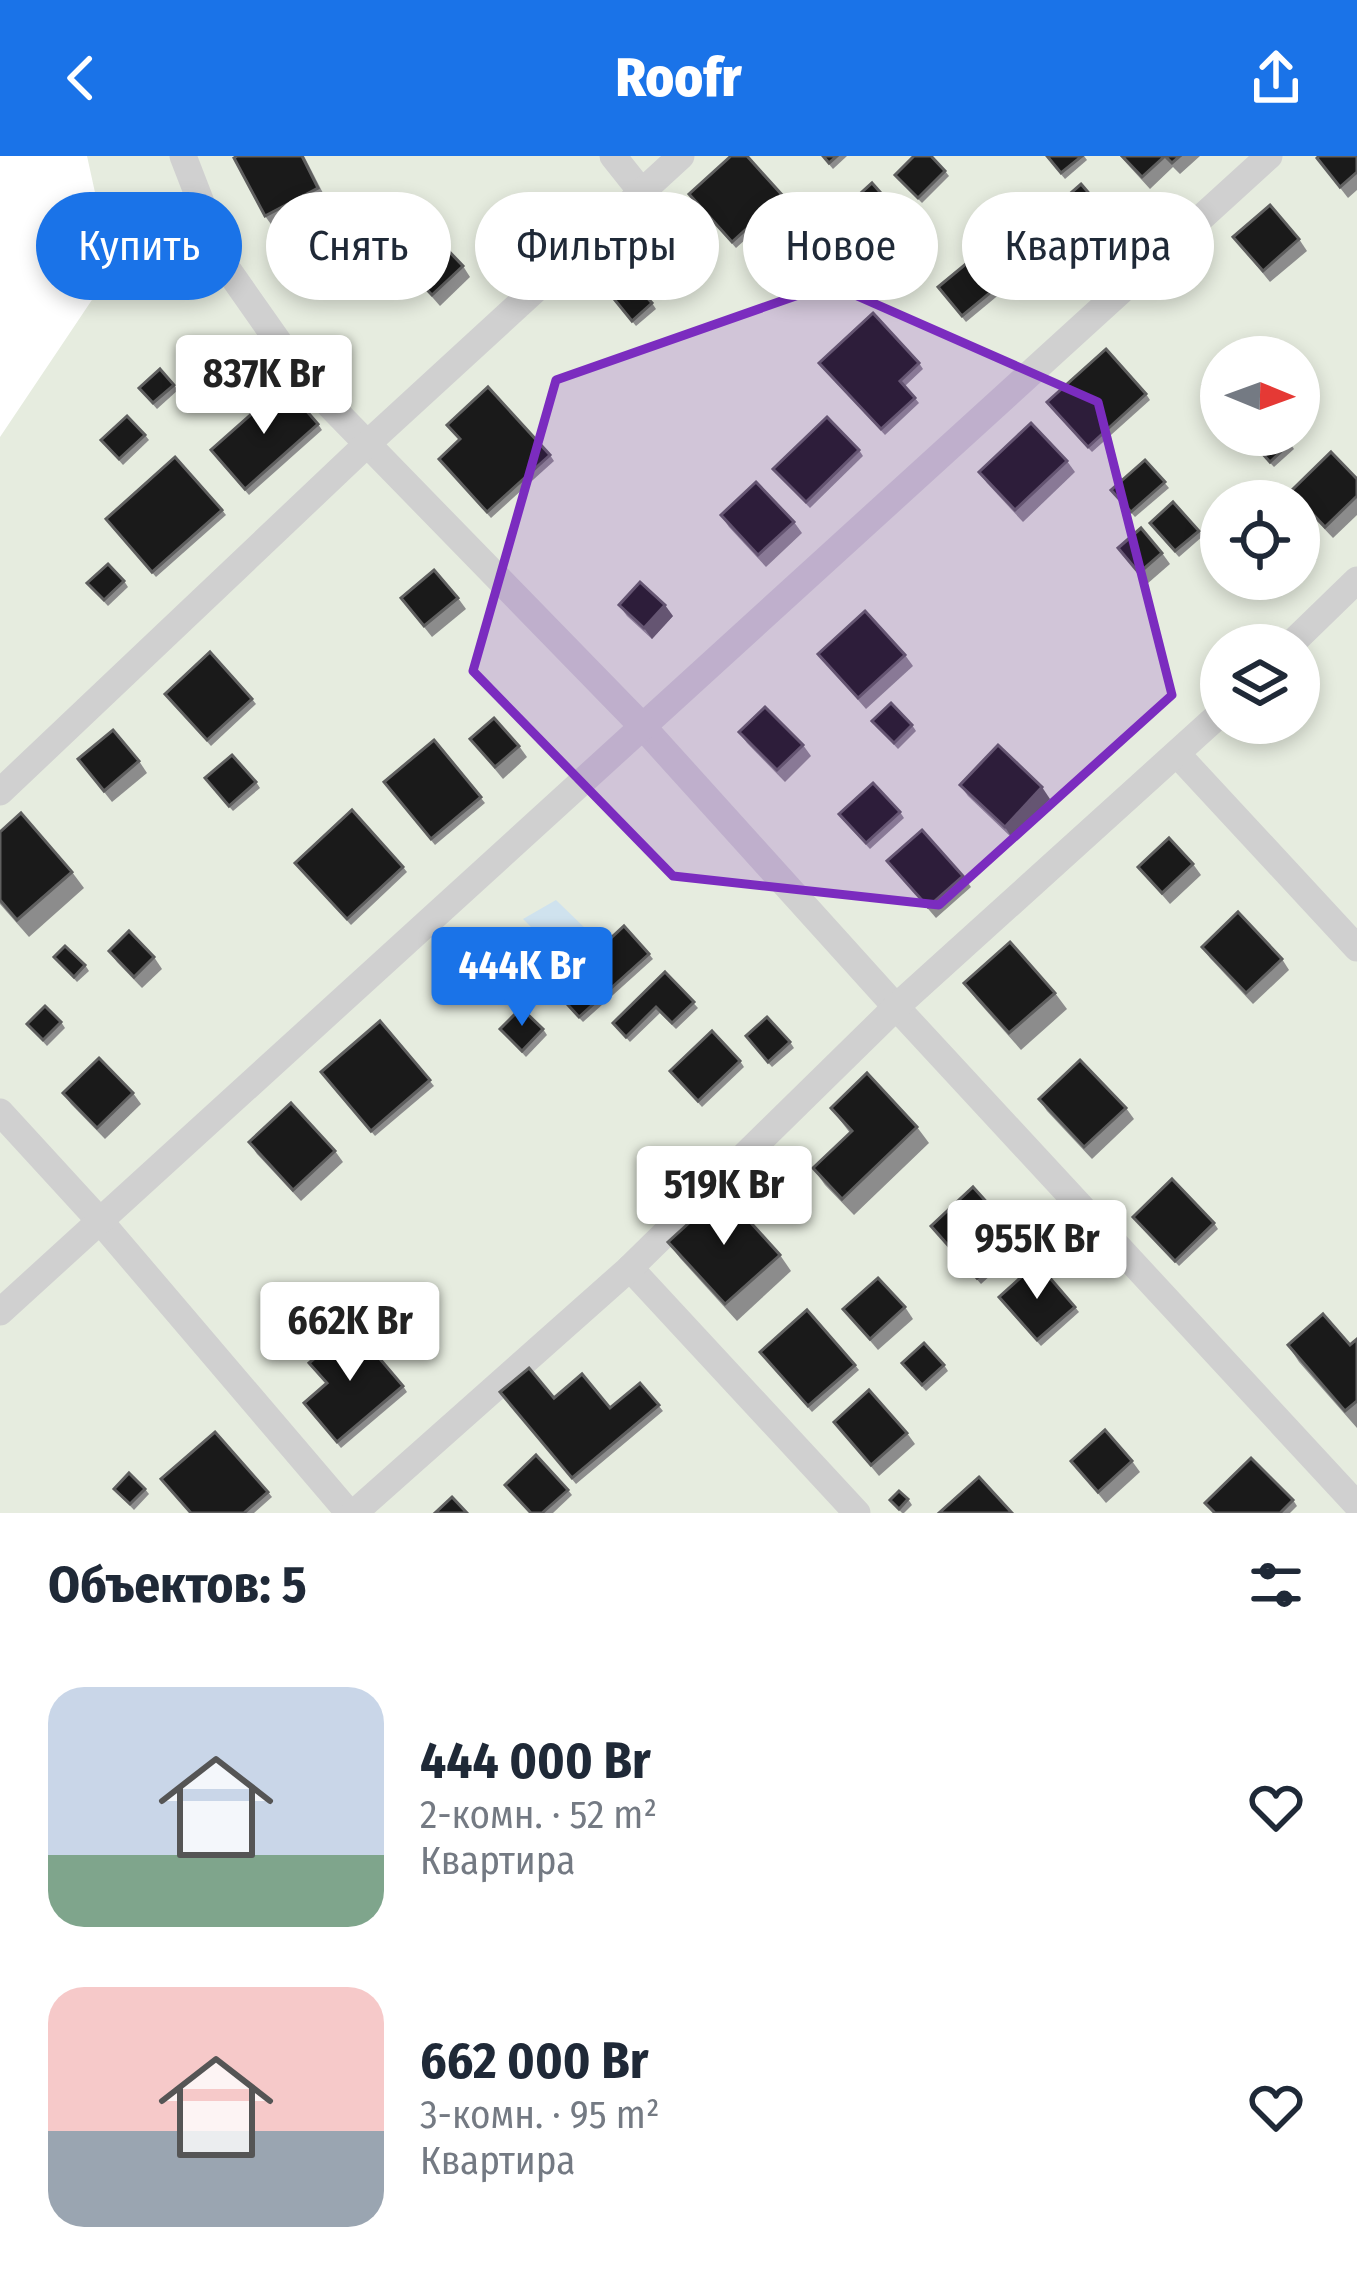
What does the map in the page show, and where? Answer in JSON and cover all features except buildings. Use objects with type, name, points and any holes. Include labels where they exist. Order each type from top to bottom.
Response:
[{"type":"street","points":[[183,156],[226,267],[306,381],[644,728],[1357,1504]]},
{"type":"street","points":[[614,156],[640,190]]},
{"type":"street","points":[[0,793],[366,445],[681,156]]},
{"type":"street","points":[[0,1312],[1269,156]]},
{"type":"street","points":[[1312,624],[1357,580]]},
{"type":"street","points":[[0,1112],[351,1513],[630,1268],[896,1007],[1200,734]]},
{"type":"street","points":[[1178,755],[1357,948]]},
{"type":"street","points":[[630,1268],[857,1513]]},
{"type":"highlighted area","points":[[830,284],[1098,402],[1172,695],[939,905],[673,876],[473,671],[556,380]]},
{"type":"shaded area","points":[[87,156],[1357,156],[1357,1513],[0,1513],[0,437],[92,300],[242,300],[242,192],[95,192]]},
{"type":"water","points":[[556,900],[591,934],[568,964],[523,919]]}]
